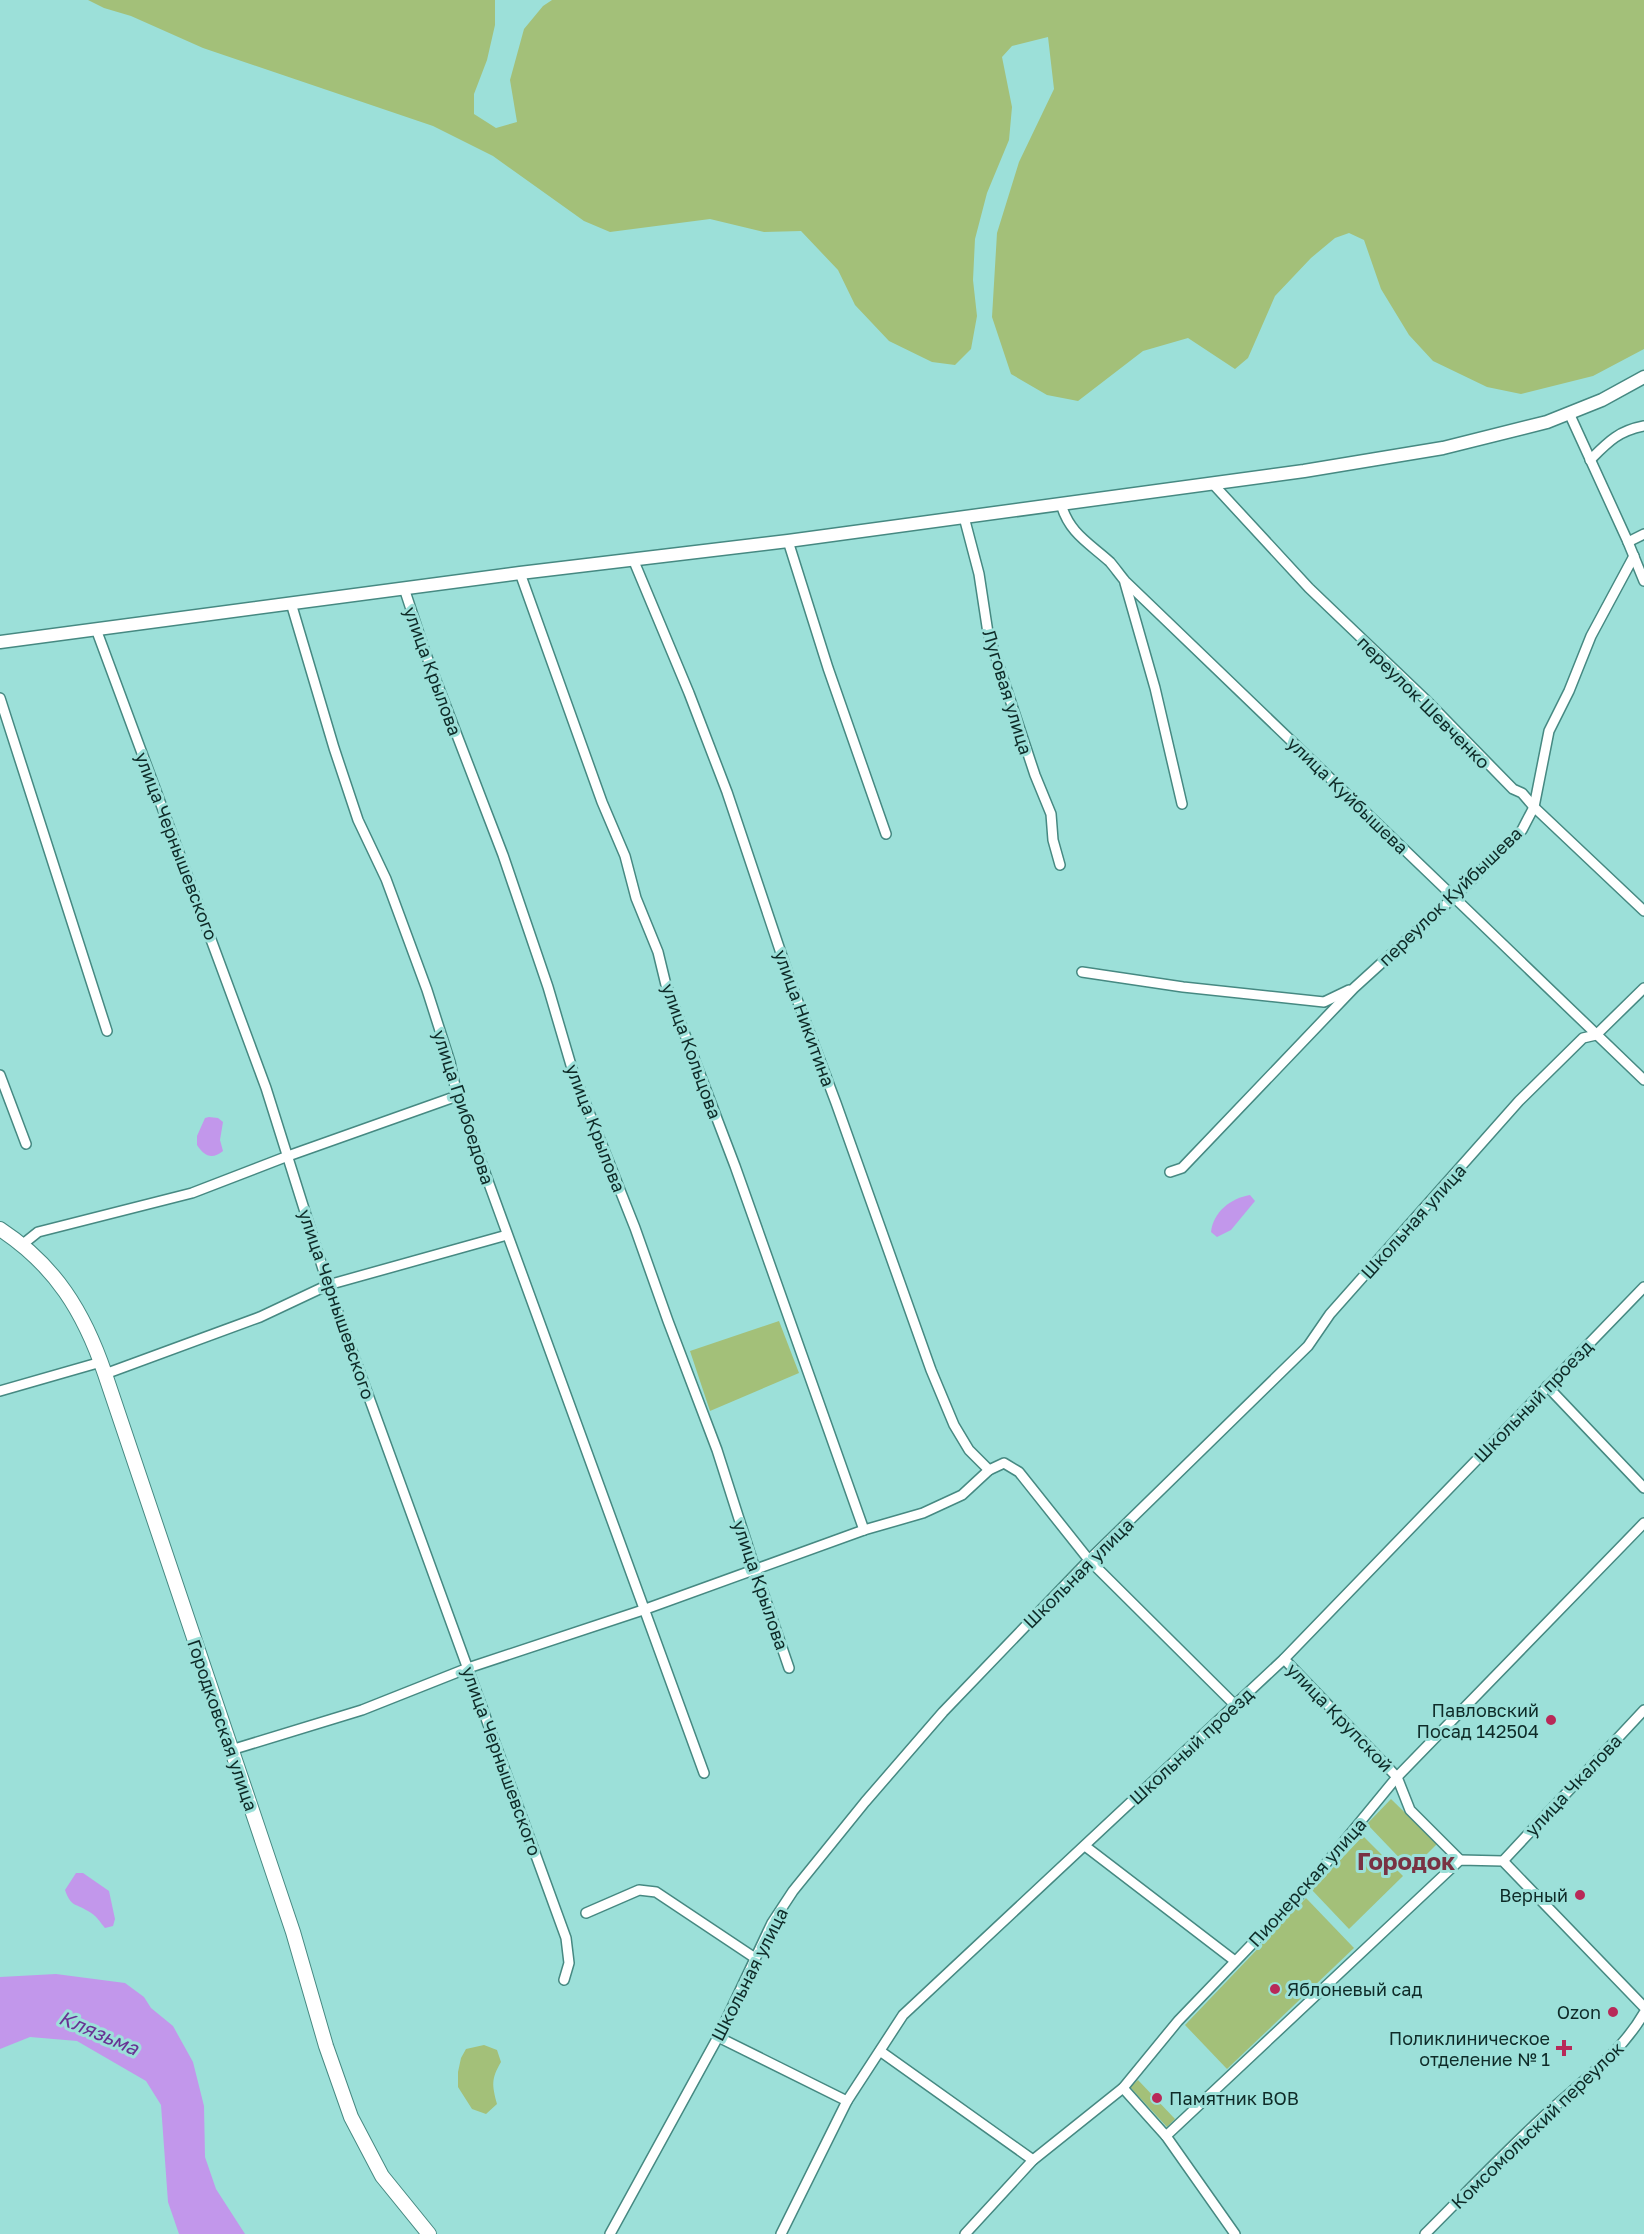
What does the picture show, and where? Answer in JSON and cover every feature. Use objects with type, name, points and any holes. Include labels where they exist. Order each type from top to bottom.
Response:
[{"type":"main road","name":"Городковская улица","points":[[0,1229],[23,1244],[60,1283],[82,1316],[103,1368],[293,1932],[326,2046],[351,2117],[382,2176],[429,2234]]},
{"type":"street","points":[[0,642],[520,573],[788,541],[1304,471],[1443,448],[1547,422],[1602,400],[1644,377]]},
{"type":"street","points":[[1569,413],[1644,581]]},
{"type":"street","points":[[1590,460],[1614,436],[1628,429],[1644,426]]},
{"type":"street","name":"переулок Шевченко","points":[[1213,484],[1309,588],[1425,699],[1488,765],[1513,789],[1521,793],[1644,911]]},
{"type":"street","name":"улица Куйбышева","points":[[1060,504],[1065,519],[1072,528],[1111,563],[1125,581],[1644,1080]]},
{"type":"street","name":"Луговая улица","points":[[964,517],[979,574],[988,633],[1035,775],[1051,814],[1053,840],[1060,865]]},
{"type":"street","points":[[1628,542],[1644,534]]},
{"type":"street","points":[[788,541],[828,668],[886,834]]},
{"type":"street","name":"переулок Куйбышева","points":[[1170,1172],[1182,1168],[1354,988],[1453,898],[1522,830],[1534,807],[1549,731],[1569,691],[1591,636],[1634,556]]},
{"type":"street","name":"улица Никитина","points":[[633,559],[727,792],[789,976],[931,1370],[954,1425],[969,1450],[989,1470]]},
{"type":"street","name":"улица Кольцова","points":[[520,573],[602,802],[625,856],[636,898],[658,952],[666,986],[735,1166],[864,1530]]},
{"type":"street","points":[[1125,581],[1155,688],[1182,804]]},
{"type":"street","name":"улица Крылова","points":[[404,588],[425,652],[503,855],[548,987],[573,1072],[635,1228],[717,1450],[789,1668]]},
{"type":"street","name":"улица Грибоедова","points":[[291,603],[358,820],[386,879],[427,990],[450,1062],[457,1096],[704,1773]]},
{"type":"street","name":"улица Чернышевского","points":[[96,629],[266,1088],[328,1285],[566,1938],[569,1963],[564,1980]]},
{"type":"street","points":[[0,698],[107,1031]]},
{"type":"street","points":[[1082,972],[1184,987],[1324,1002],[1354,988]]},
{"type":"street","name":"Школьная улица","points":[[610,2234],[718,2037],[772,1923],[793,1891],[865,1802],[943,1712],[1089,1560],[1308,1346],[1330,1314],[1519,1101],[1583,1038],[1596,1035],[1644,988]]},
{"type":"street","points":[[0,1075],[26,1144]]},
{"type":"street","points":[[23,1244],[38,1232],[192,1193],[457,1096]]},
{"type":"street","points":[[0,1391],[103,1368],[260,1317],[328,1285],[507,1235]]},
{"type":"street","name":"Школьный проезд","points":[[781,2234],[847,2101],[903,2015],[1284,1659],[1644,1287]]},
{"type":"street","points":[[1547,1386],[1644,1488]]},
{"type":"street","points":[[231,1750],[362,1710],[468,1668],[643,1610],[864,1530],[922,1513],[962,1495],[989,1470],[1004,1463],[1019,1472],[1089,1560],[1235,1705]]},
{"type":"street","name":"Пионерская улица","points":[[965,2234],[1033,2160],[1124,2088],[1178,2021],[1305,1889],[1397,1777],[1644,1523]]},
{"type":"street","name":"улица Крупской","points":[[1284,1659],[1397,1777],[1410,1810],[1460,1860]]},
{"type":"street","name":"улица Чкалова","points":[[1503,1861],[1644,1710]]},
{"type":"street","points":[[1085,1846],[1235,1962]]},
{"type":"street","points":[[1166,2136],[1460,1860],[1503,1861],[1644,2007]]},
{"type":"street","points":[[586,1913],[639,1890],[656,1892],[755,1958]]},
{"type":"street","name":"Комсомольский переулок","points":[[1425,2234],[1524,2134],[1620,2046],[1644,2013]]},
{"type":"street","points":[[718,2037],[847,2101]]},
{"type":"street","points":[[880,2051],[1033,2160]]},
{"type":"street","points":[[1124,2088],[1166,2136],[1235,2234]]},
{"type":"green space","points":[[88,0],[495,0],[495,25],[487,60],[474,94],[474,114],[496,128],[517,122],[510,80],[524,29],[543,6],[552,0],[1644,0],[1644,349],[1593,376],[1521,394],[1487,387],[1433,361],[1409,335],[1381,289],[1364,240],[1349,233],[1335,238],[1311,258],[1275,296],[1248,358],[1235,369],[1188,338],[1143,351],[1078,401],[1047,395],[1011,374],[992,317],[997,233],[1019,162],[1054,89],[1048,37],[1012,46],[1002,57],[1012,107],[1009,140],[987,193],[975,239],[973,280],[977,316],[971,349],[955,365],[932,362],[889,341],[855,305],[838,270],[801,231],[764,232],[710,219],[610,232],[584,221],[493,156],[433,126],[203,48]]},
{"type":"green space","points":[[779,1321],[799,1373],[710,1411],[690,1351]]},
{"type":"green space","points":[[1391,1799],[1437,1844],[1411,1870],[1367,1824]]},
{"type":"green space","points":[[1363,1836],[1403,1876],[1349,1929],[1312,1890]]},
{"type":"green space","points":[[1306,1898],[1354,1948],[1227,2069],[1185,2025]]},
{"type":"green space","points":[[484,2045],[497,2050],[501,2062],[493,2082],[497,2104],[486,2114],[472,2109],[458,2087],[458,2072],[466,2049]]},
{"type":"green space","points":[[1138,2080],[1175,2119],[1167,2127],[1130,2087]]},
{"type":"water","points":[[205,1118],[218,1118],[223,1122],[220,1140],[223,1151],[212,1156],[202,1152],[197,1145],[197,1136]]},
{"type":"water","points":[[1250,1195],[1255,1201],[1231,1230],[1217,1237],[1211,1232],[1215,1218],[1224,1207],[1236,1199]]},
{"type":"water","points":[[76,1873],[83,1873],[109,1891],[115,1919],[113,1926],[105,1928],[98,1919],[69,1899],[65,1890]]},
{"type":"water","name":"Клязьма","points":[[56,1974],[125,1983],[144,1997],[151,2008],[173,2026],[193,2062],[204,2106],[205,2157],[216,2189],[245,2234],[179,2234],[168,2202],[161,2105],[146,2081],[77,2041],[30,2037],[0,2049],[0,1977]]},
{"type":"place","name":"Павловский Посад 142504","points":[[1551,1720]]},
{"type":"place","name":"Верный","points":[[1580,1895]]},
{"type":"place","name":"Яблоневый сад","points":[[1275,1989]]},
{"type":"place","name":"Ozon","points":[[1613,2012]]},
{"type":"place","name":"Поликлиническое отделение № 1","points":[[1564,2048]]},
{"type":"place","name":"Памятник ВОВ","points":[[1157,2098]]},
{"type":"district","name":"Городок","points":[[1406,1860]]}]
